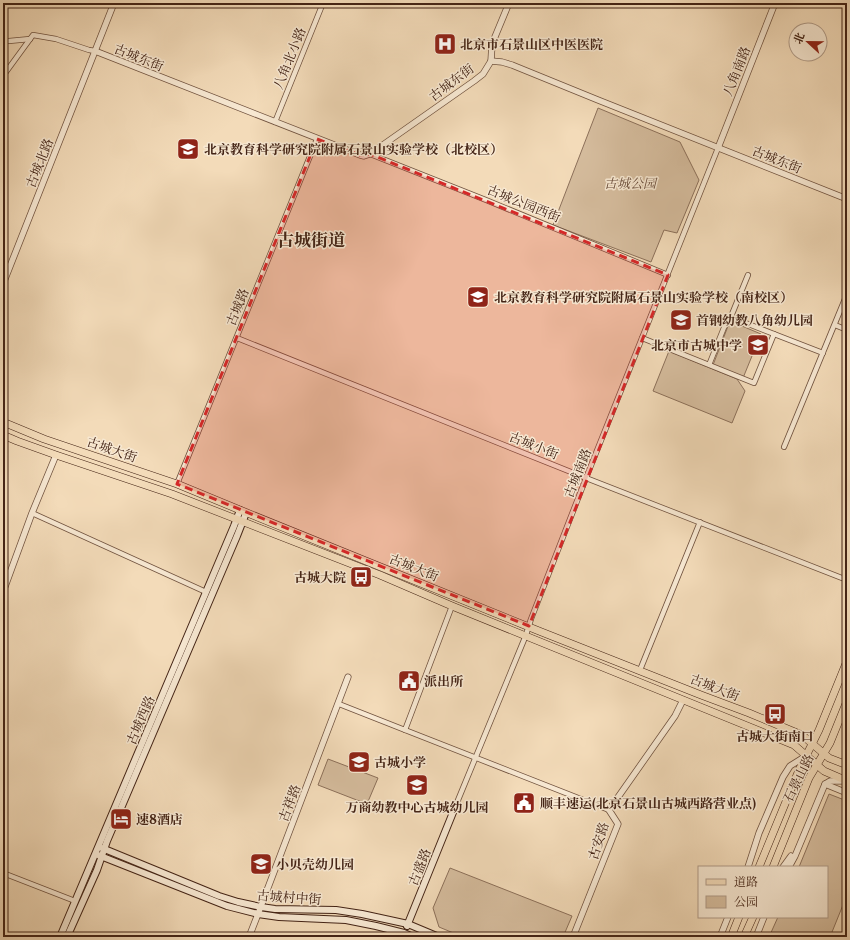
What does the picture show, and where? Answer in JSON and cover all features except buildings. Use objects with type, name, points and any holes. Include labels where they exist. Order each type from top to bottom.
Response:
[{"type":"main road","name":"古城大街","points":[[3,422],[44,439],[177,484],[243,512],[749,713],[802,735],[829,758],[847,765]]},
{"type":"main road","name":"古城大街","points":[[3,435],[56,455],[172,494],[380,575],[452,606],[794,745],[824,771],[847,781]]},
{"type":"main road","name":"古城西路","points":[[60,937],[206,592],[243,512]]},
{"type":"main road","name":"古城西路","points":[[67,937],[102,857],[239,521]]},
{"type":"main road","name":"石景山路","points":[[759,866],[799,770],[819,730],[847,661]]},
{"type":"main road","name":"石景山路","points":[[773,866],[809,778],[830,743],[847,701]]},
{"type":"main road","name":"古盛路","points":[[403,935],[456,805]]},
{"type":"main road","name":"古城村中街","points":[[98,846],[219,896],[238,902],[275,909],[336,910],[362,914],[408,924],[439,937]]},
{"type":"main road","name":"古城村中街","points":[[95,854],[227,906],[258,914],[279,917],[346,920],[413,937]]},
{"type":"main road","points":[[731,937],[739,918]]},
{"type":"main road","points":[[744,937],[753,918]]},
{"type":"street","name":"古城北路","points":[[3,284],[114,3]]},
{"type":"street","name":"八角北小路","points":[[275,122],[323,3]]},
{"type":"street","points":[[491,61],[492,44],[509,3]]},
{"type":"street","name":"八角南路","points":[[718,148],[775,3]]},
{"type":"street","points":[[3,76],[33,35],[56,39],[95,51]]},
{"type":"street","points":[[3,41],[30,39]]},
{"type":"street","name":"古城东街","points":[[95,51],[364,156],[370,154],[474,81],[483,74],[491,61],[502,62],[512,64],[598,100],[847,199]]},
{"type":"street","name":"古城路","points":[[177,484],[317,138]]},
{"type":"street","name":"古城南路","points":[[456,805],[526,635],[586,478],[718,148]]},
{"type":"street","name":"古城公园西街","points":[[370,154],[668,275]]},
{"type":"street","points":[[709,365],[727,320],[730,319],[748,275]]},
{"type":"street","points":[[784,447],[847,294]]},
{"type":"street","points":[[730,319],[733,318],[823,353]]},
{"type":"street","points":[[834,325],[847,330]]},
{"type":"street","points":[[642,338],[754,383],[774,334]]},
{"type":"street","name":"古城小街","points":[[236,338],[586,478],[847,580]]},
{"type":"street","points":[[3,592],[32,513],[56,455]]},
{"type":"street","points":[[32,513],[206,592]]},
{"type":"street","points":[[640,670],[700,522]]},
{"type":"street","points":[[405,730],[452,606]]},
{"type":"street","name":"古祥路","points":[[249,937],[348,677]]},
{"type":"street","name":"古安路","points":[[573,937],[618,824],[609,810],[675,716],[683,700]]},
{"type":"street","points":[[339,704],[609,810]]},
{"type":"street","points":[[748,866],[759,833],[783,777],[790,766],[806,756]]},
{"type":"street","points":[[790,866],[825,784],[830,781],[847,781]]},
{"type":"street","points":[[825,784],[847,793]]},
{"type":"street","points":[[784,866],[801,840]]},
{"type":"street","points":[[3,872],[75,901]]},
{"type":"street","points":[[720,937],[728,918]]},
{"type":"street","points":[[756,937],[764,918]]},
{"type":"highlighted area","points":[[317,139],[360,155],[370,154],[668,275],[529,626],[177,484]]},
{"type":"green space","name":"古城公园","points":[[598,108],[680,142],[699,180],[677,233],[664,230],[651,262],[553,225]]},
{"type":"green space","points":[[730,321],[761,334],[743,378],[713,365]]},
{"type":"green space","points":[[669,351],[737,379],[745,391],[732,423],[653,391]]},
{"type":"green space","points":[[328,759],[378,778],[367,804],[318,785]]},
{"type":"green space","points":[[829,794],[847,801],[847,895],[830,937],[769,937],[778,918],[828,918],[828,866],[799,866]]},
{"type":"green space","points":[[450,868],[572,916],[563,937],[463,937],[439,927],[433,908]]},
{"type":"place","name":"北京市石景山区中医医院","points":[[445,44]]},
{"type":"place","name":"北京教育科学研究院附属石景山实验学校（北校区）","points":[[188,149]]},
{"type":"place","name":"北京教育科学研究院附属石景山实验学校（南校区）","points":[[478,297]]},
{"type":"place","name":"首钢幼教八角幼儿园","points":[[681,320]]},
{"type":"place","name":"北京市古城中学","points":[[758,345]]},
{"type":"place","name":"古城大院","points":[[361,577]]},
{"type":"place","name":"派出所","points":[[409,681]]},
{"type":"place","name":"古城大街南口","points":[[775,714]]},
{"type":"place","name":"古城小学","points":[[359,762]]},
{"type":"place","name":"万商幼教中心古城幼儿园","points":[[417,785]]},
{"type":"place","name":"顺丰速运(北京石景山古城西路营业点)","points":[[524,803]]},
{"type":"place","name":"速8酒店","points":[[121,819]]},
{"type":"place","name":"小贝壳幼儿园","points":[[261,864]]},
{"type":"district","name":"古城街道","points":[[311,240]]}]
